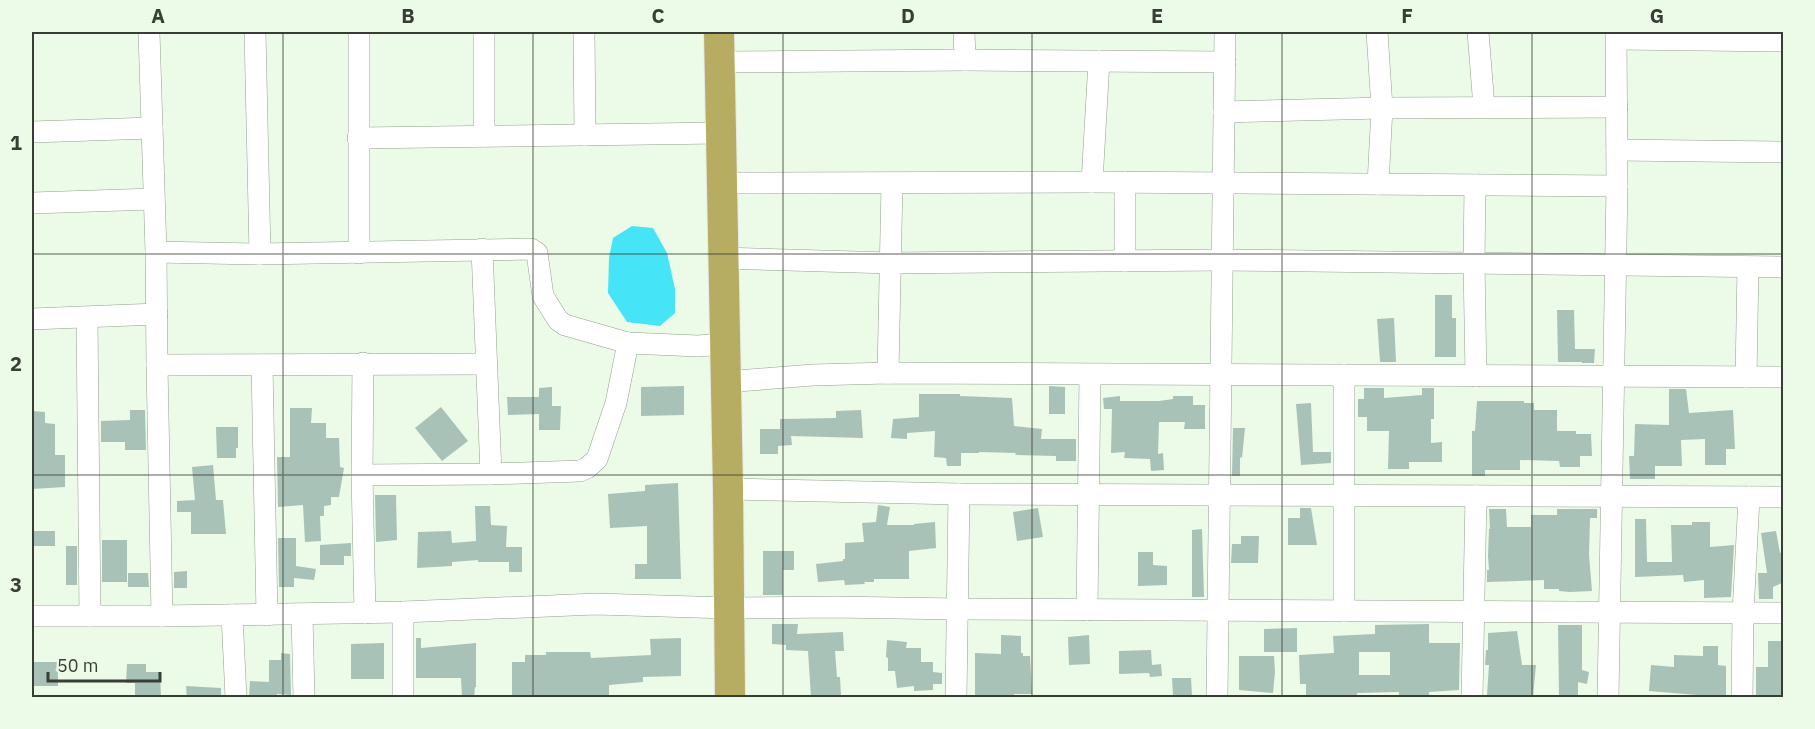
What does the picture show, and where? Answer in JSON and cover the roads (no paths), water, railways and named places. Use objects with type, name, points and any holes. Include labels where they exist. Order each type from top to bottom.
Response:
[{"type":"highway","points":[[719,32],[730,698]]},
{"type":"street","points":[[149,32],[156,252],[162,616]]},
{"type":"street","points":[[255,32],[260,254]]},
{"type":"street","points":[[359,32],[359,253]]},
{"type":"street","points":[[484,32],[484,136]]},
{"type":"street","points":[[584,32],[585,135]]},
{"type":"street","points":[[964,32],[965,60]]},
{"type":"street","points":[[1217,698],[1225,32]]},
{"type":"street","points":[[1377,32],[1382,108],[1378,184]]},
{"type":"street","points":[[1478,32],[1484,108]]},
{"type":"street","points":[[1608,698],[1608,612],[1615,375],[1617,35],[1784,41]]},
{"type":"street","points":[[719,62],[965,60],[1225,62]]},
{"type":"street","points":[[1092,182],[1099,61]]},
{"type":"street","points":[[1224,112],[1382,108],[1617,107]]},
{"type":"street","points":[[32,132],[152,128]]},
{"type":"street","points":[[358,138],[720,133]]},
{"type":"street","points":[[1617,150],[1784,152]]},
{"type":"street","points":[[1125,182],[1125,261]]},
{"type":"street","points":[[722,183],[1125,182],[1617,186]]},
{"type":"street","points":[[888,373],[892,183]]},
{"type":"street","points":[[1475,185],[1476,376]]},
{"type":"street","points":[[32,203],[154,199]]},
{"type":"street","points":[[482,249],[491,474]]},
{"type":"street","points":[[156,252],[260,254],[531,249],[536,251],[538,258],[543,296],[558,320],[565,325],[628,343],[698,346],[724,344]]},
{"type":"street","points":[[723,258],[891,263],[1222,260],[1784,267]]},
{"type":"street","points":[[1746,377],[1748,267]]},
{"type":"street","points":[[32,319],[157,314]]},
{"type":"street","points":[[87,318],[90,616]]},
{"type":"street","points":[[362,475],[580,471],[597,459],[616,403],[628,343]]},
{"type":"street","points":[[363,363],[362,475],[365,613]]},
{"type":"street","points":[[157,365],[486,364]]},
{"type":"street","points":[[262,365],[267,615]]},
{"type":"street","points":[[725,382],[813,375],[888,373],[1784,377]]},
{"type":"street","points":[[1087,610],[1090,375]]},
{"type":"street","points":[[1344,375],[1344,611]]},
{"type":"street","points":[[728,489],[959,494],[1784,497]]},
{"type":"street","points":[[956,698],[959,494]]},
{"type":"street","points":[[1472,698],[1476,496]]},
{"type":"street","points":[[1742,698],[1743,614],[1749,497]]},
{"type":"street","points":[[32,616],[365,613],[596,604],[728,608],[834,606],[957,609],[1784,614]]},
{"type":"street","points":[[403,612],[403,698]]},
{"type":"street","points":[[302,614],[304,698]]},
{"type":"street","points":[[232,615],[236,698]]},
{"type":"water","points":[[632,226],[653,228],[667,253],[675,289],[675,313],[660,326],[627,322],[608,293],[609,258],[613,238]]}]
